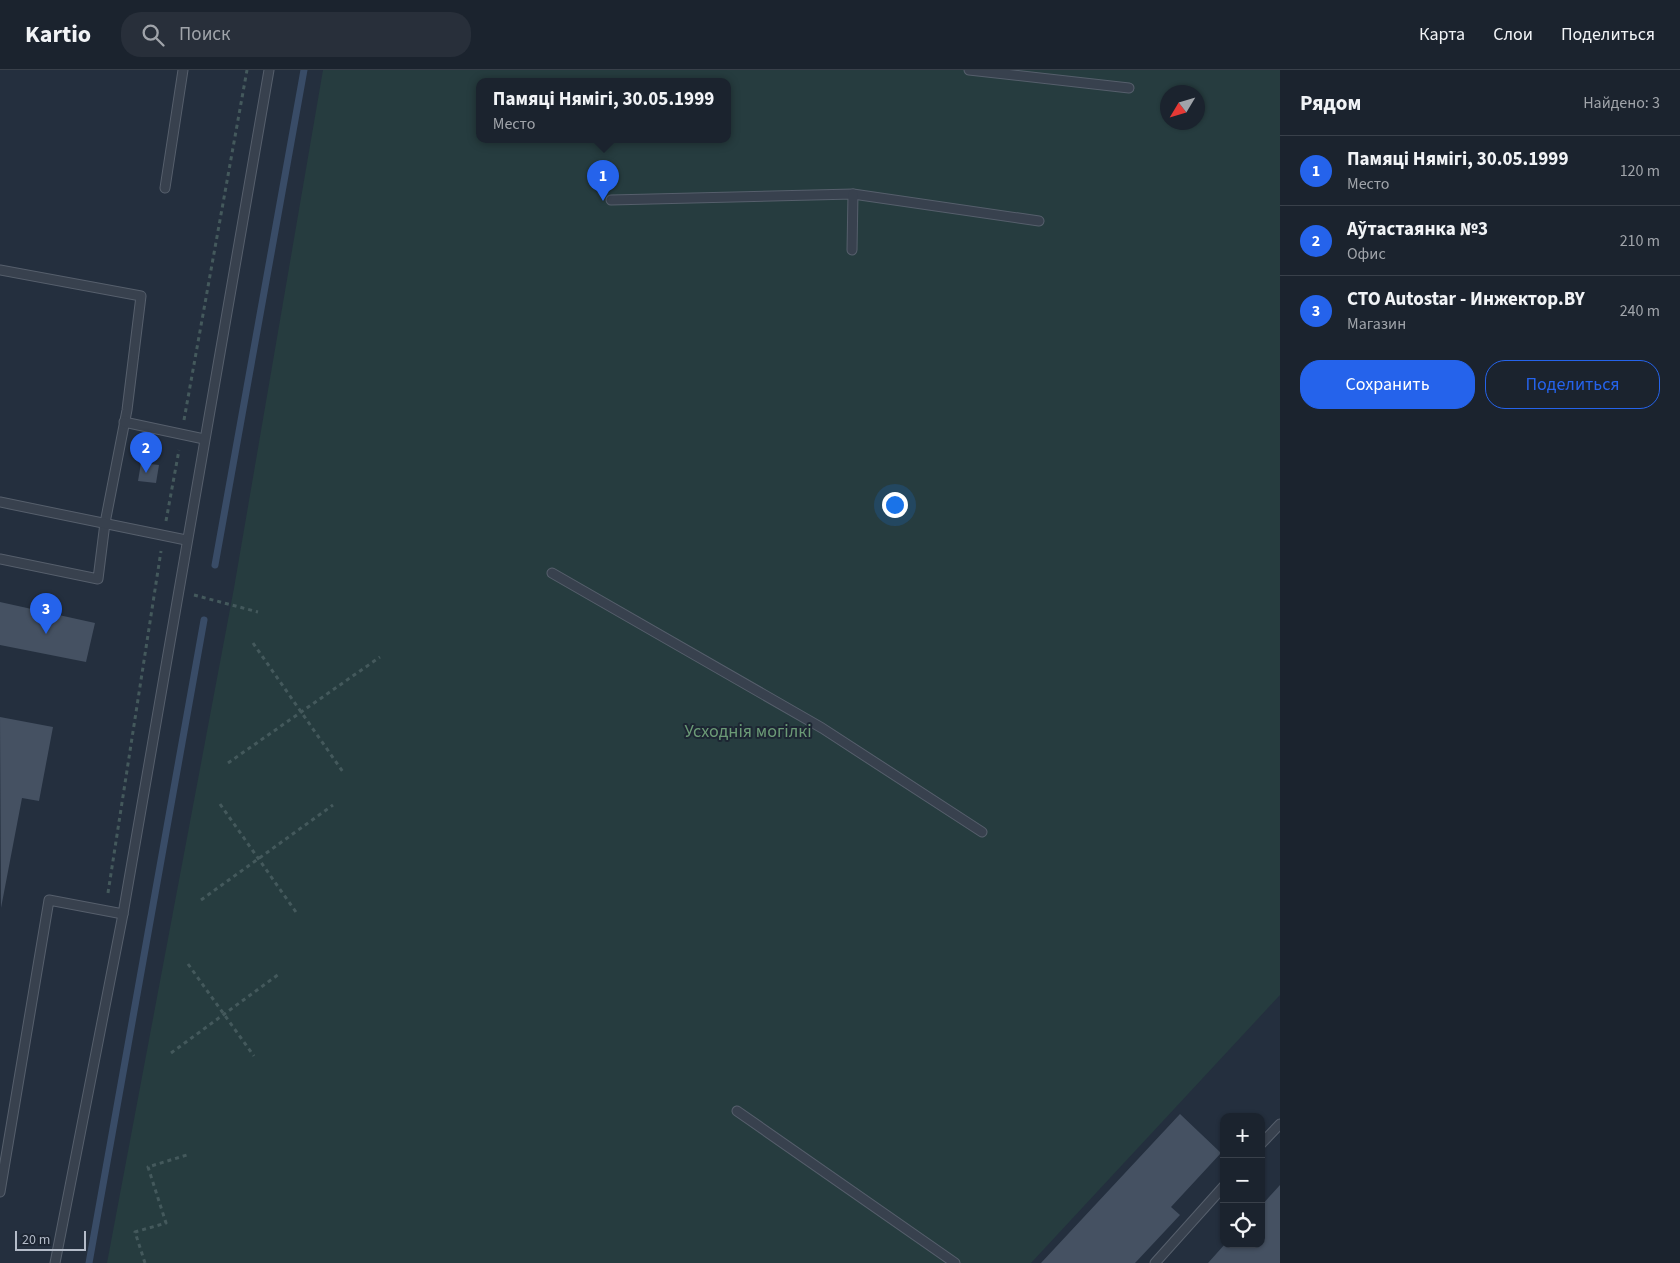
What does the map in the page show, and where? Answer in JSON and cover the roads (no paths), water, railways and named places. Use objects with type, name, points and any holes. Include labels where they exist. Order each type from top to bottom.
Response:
[{"type":"lane","points":[[165,188],[183,70]]},
{"type":"lane","points":[[55,1263],[123,914],[186,540],[269,70]]},
{"type":"lane","points":[[970,70],[1129,88]]},
{"type":"lane","points":[[611,200],[853,194],[1039,221]]},
{"type":"lane","points":[[852,250],[853,194]]},
{"type":"lane","points":[[0,270],[141,296],[124,422],[105,523],[98,579],[0,559]]},
{"type":"lane","points":[[124,422],[204,439]]},
{"type":"lane","points":[[0,502],[186,540]]},
{"type":"lane","points":[[552,573],[822,728],[982,832]]},
{"type":"lane","points":[[0,1192],[49,900],[123,914]]},
{"type":"lane","points":[[737,1111],[954,1263]]},
{"type":"lane","points":[[1265,1140],[1280,1124]]},
{"type":"lane","points":[[1155,1263],[1220,1190]]},
{"type":"waterway","points":[[215,565],[304,70]]},
{"type":"waterway","points":[[89,1263],[204,620]]},
{"type":"place","name":"Памяці Нямігі, 30.05.1999","points":[[603,201]]},
{"type":"place","name":"Аўтастаянка №3","points":[[146,473]]},
{"type":"place","name":"СТО Autostar - Инжектор.BY","points":[[46,634]]},
{"type":"park label","name":"Усходнія могілкі","points":[[748,731]]}]
